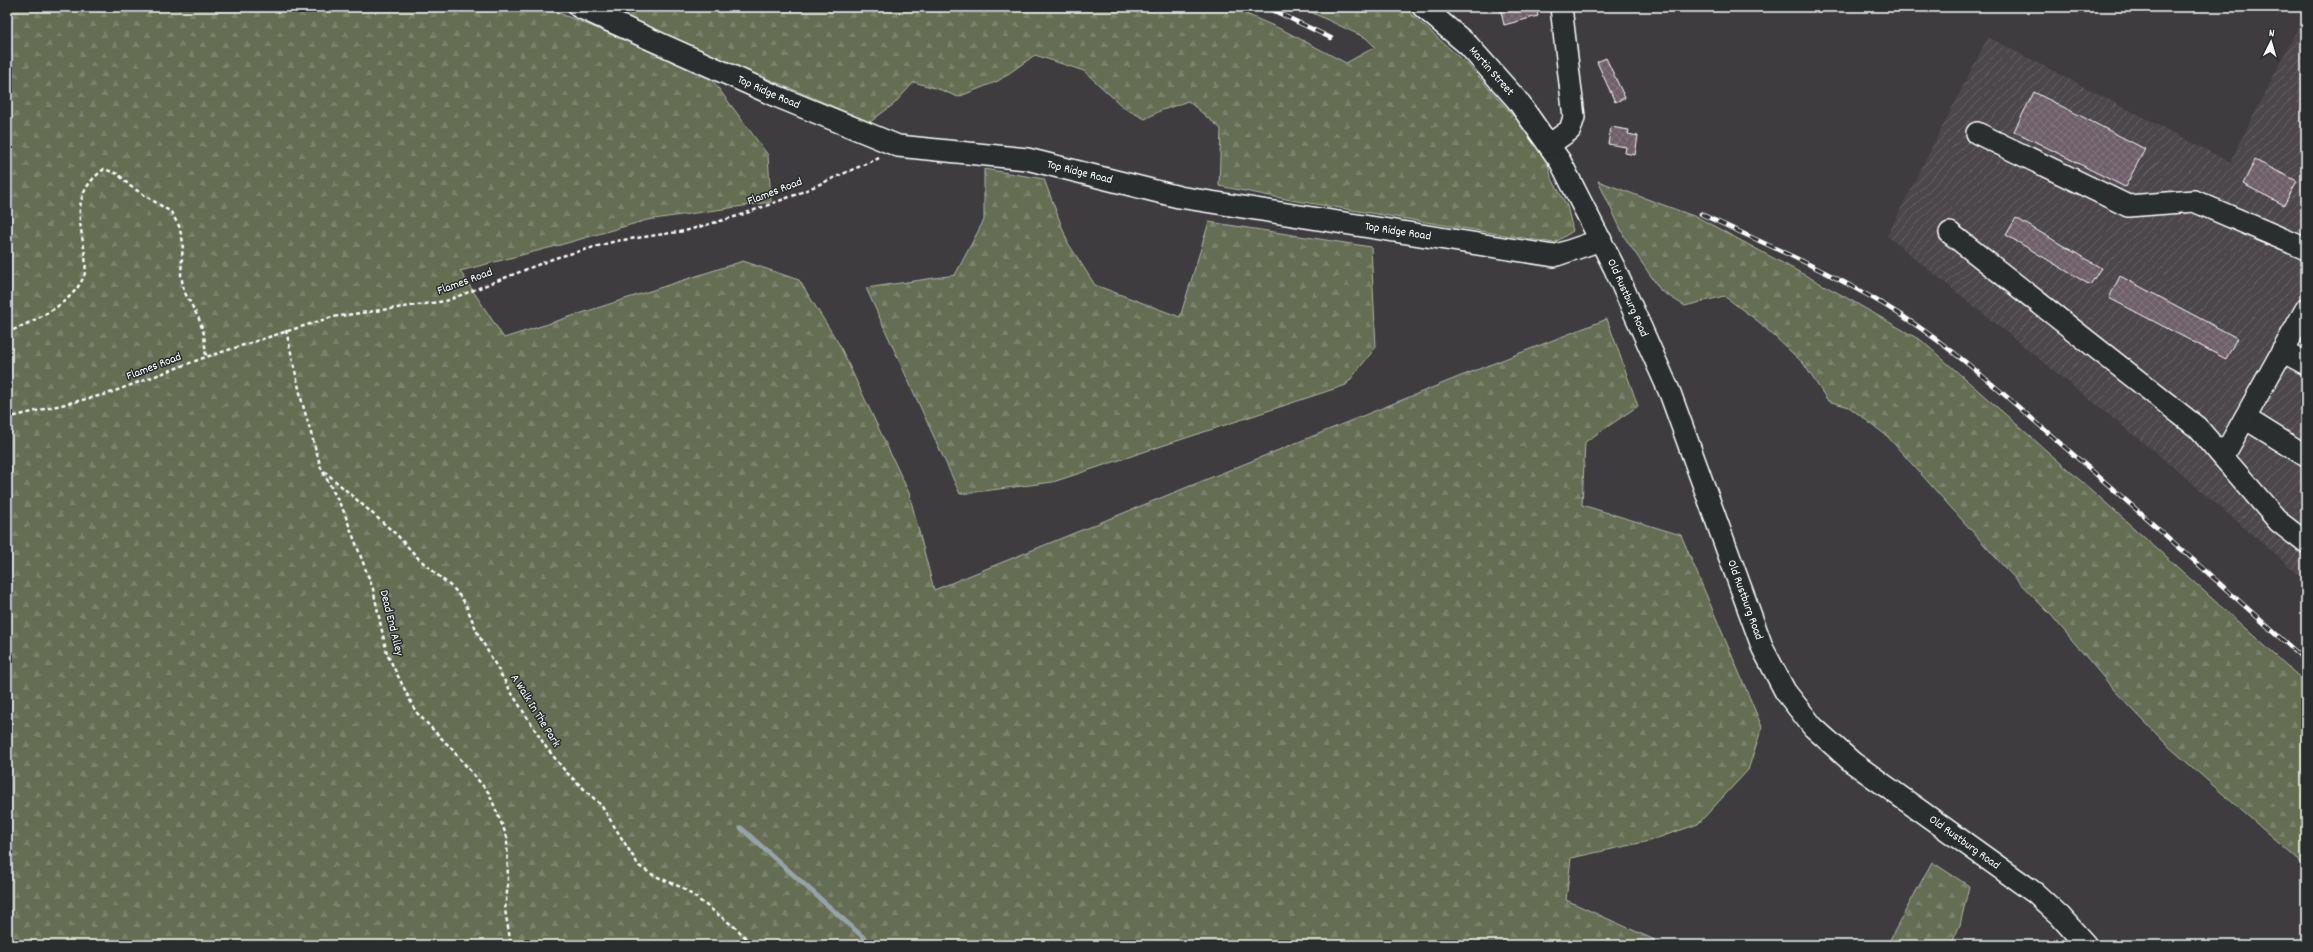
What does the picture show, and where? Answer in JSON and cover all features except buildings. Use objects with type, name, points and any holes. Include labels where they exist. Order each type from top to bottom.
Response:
[{"type":"street","name":"Top Ridge Road","points":[[579,7],[776,96],[898,146],[1027,159],[1179,197],[1554,256],[1601,240]]},
{"type":"street","name":"Martin Street","points":[[1423,7],[1468,45],[1517,100],[1549,145]]},
{"type":"street","points":[[1549,145],[1563,137],[1570,130],[1574,117],[1561,7]]},
{"type":"street","points":[[1977,133],[2128,206],[2194,202],[2306,250]]},
{"type":"street","name":"Old Rustburg Road","points":[[1549,145],[1560,161],[1601,240],[1670,393],[1763,649],[1785,691],[1807,722],[1823,738],[1852,762],[2035,893],[2060,916],[2086,945]]},
{"type":"street","points":[[1950,233],[2198,428],[2278,522],[2306,543]]},
{"type":"street","points":[[2223,457],[2306,309]]},
{"type":"street","points":[[2282,351],[2306,364]]},
{"type":"street","points":[[2245,418],[2306,456]]},
{"type":"path","name":"Flames Road","points":[[7,418],[107,394],[206,357],[286,330],[332,317],[446,301],[555,258],[616,241],[685,231],[741,215],[847,172],[898,146]]},
{"type":"path","points":[[7,333],[38,320],[76,289],[85,275],[86,258],[80,225],[81,198],[91,179],[104,169],[118,174],[130,186],[171,212],[179,226],[183,242],[181,275],[184,291],[199,319],[204,334],[206,357]]},
{"type":"path","name":"Dead End Alley","points":[[286,330],[302,402],[321,468],[344,512],[373,589],[387,654],[416,712],[451,748],[489,793],[507,837],[508,884],[505,910],[511,945]]},
{"type":"path","name":"A Walk In The Park","points":[[321,468],[336,483],[397,535],[418,558],[455,590],[465,603],[478,634],[546,748],[566,772],[601,806],[639,866],[652,875],[683,888],[736,928],[753,945]]},
{"type":"shaded area","points":[[2306,12],[2306,581],[2177,470],[1887,236],[1988,37],[2230,162]]},
{"type":"green space","points":[[7,7],[544,7],[707,73],[768,155],[771,202],[647,220],[560,245],[460,271],[504,338],[743,261],[799,280],[839,344],[909,493],[934,590],[1456,378],[1607,319],[1638,406],[1585,442],[1582,505],[1681,535],[1762,727],[1748,770],[1698,824],[1649,841],[1571,858],[1566,900],[1666,945],[7,945]]},
{"type":"green space","points":[[604,7],[1230,7],[1283,30],[1346,63],[1375,47],[1366,38],[1300,7],[1403,7],[1469,66],[1528,132],[1547,159],[1551,177],[1567,206],[1573,231],[1554,243],[1291,200],[1219,186],[1221,129],[1188,101],[1160,111],[1145,119],[1124,108],[1084,71],[1035,55],[998,81],[958,97],[914,82],[894,104],[870,122]]},
{"type":"green space","points":[[984,169],[1044,179],[1068,243],[1095,285],[1180,317],[1209,222],[1371,247],[1376,347],[1346,385],[1053,482],[960,494],[866,288],[955,275],[984,220]]},
{"type":"green space","points":[[1598,181],[1699,218],[1840,294],[1922,341],[2106,503],[2306,683],[2306,867],[2167,745],[2114,690],[2051,615],[2005,568],[1887,436],[1849,407],[1828,401],[1803,363],[1759,322],[1724,296],[1685,306],[1661,291],[1625,238]]},
{"type":"green space","points":[[1932,862],[1969,886],[1960,925],[1951,945],[1887,945]]},
{"type":"waterway","points":[[741,828],[872,945]]},
{"type":"railway","points":[[1266,7],[1331,38]]},
{"type":"railway","points":[[1701,214],[1804,262],[1855,288],[1925,331],[2004,394],[2306,661]]}]
